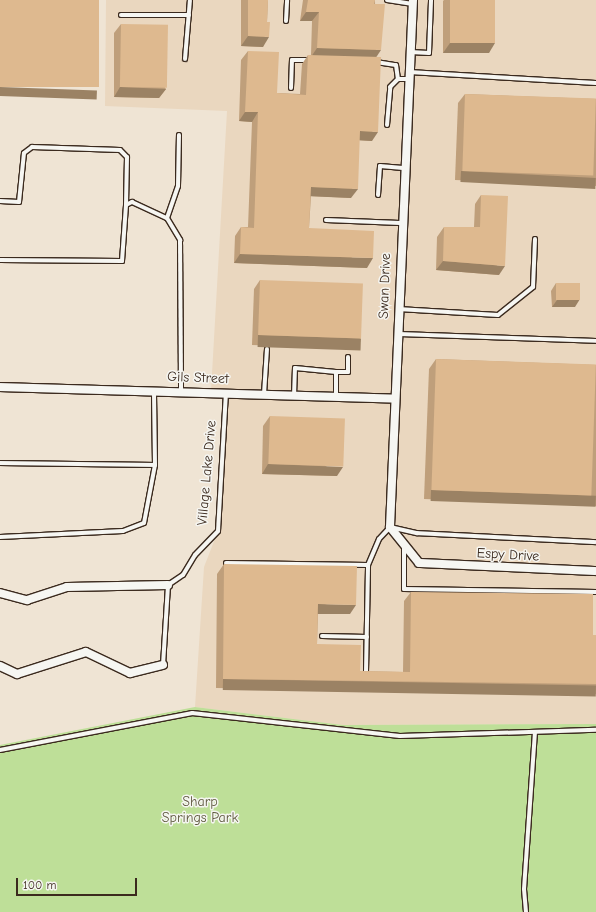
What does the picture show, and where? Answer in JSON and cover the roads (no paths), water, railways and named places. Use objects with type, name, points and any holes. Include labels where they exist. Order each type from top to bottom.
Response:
[{"type":"street","name":"Swan Drive","points":[[390,527],[400,223],[413,2]]},
{"type":"street","name":"Gils Street","points":[[0,387],[181,390],[294,396],[394,399]]},
{"type":"street","points":[[390,527],[404,547]]},
{"type":"street","name":"Espy Drive","points":[[404,547],[419,563],[596,571]]},
{"type":"street","points":[[0,593],[27,600],[67,587],[168,585]]},
{"type":"street","points":[[0,666],[17,674],[86,652],[130,673],[163,665]]},
{"type":"lane","points":[[185,60],[190,0]]},
{"type":"lane","points":[[286,21],[287,0]]},
{"type":"lane","points":[[387,0],[413,2]]},
{"type":"lane","points":[[410,52],[429,53],[431,0]]},
{"type":"lane","points":[[121,15],[189,15]]},
{"type":"lane","points":[[291,88],[292,60],[313,60]]},
{"type":"lane","points":[[367,62],[396,65],[398,79]]},
{"type":"lane","points":[[387,125],[390,87],[398,79],[409,76],[596,83]]},
{"type":"lane","points":[[167,218],[178,186],[179,135]]},
{"type":"lane","points":[[0,201],[19,202],[24,153],[32,147],[120,150],[127,157],[126,205],[122,261],[0,260]]},
{"type":"lane","points":[[378,195],[380,166],[404,168]]},
{"type":"lane","points":[[126,205],[132,202],[167,218],[180,240],[181,390]]},
{"type":"lane","points":[[326,220],[400,223]]},
{"type":"lane","points":[[398,309],[498,315],[533,287],[535,239]]},
{"type":"lane","points":[[396,334],[596,341]]},
{"type":"lane","points":[[264,394],[267,349]]},
{"type":"lane","points":[[294,396],[295,368],[348,372],[348,357]]},
{"type":"lane","points":[[336,372],[336,397]]},
{"type":"lane","points":[[0,537],[123,531],[144,523],[154,465],[154,390]]},
{"type":"lane","name":"Village Lake Drive","points":[[168,585],[183,576],[195,555],[218,531],[226,392]]},
{"type":"lane","points":[[0,463],[154,465]]},
{"type":"lane","points":[[366,672],[368,565],[379,539],[390,527],[417,532],[596,542]]},
{"type":"lane","points":[[404,547],[404,589],[596,592]]},
{"type":"lane","points":[[226,563],[368,565]]},
{"type":"lane","points":[[163,665],[168,585]]},
{"type":"lane","points":[[322,636],[367,637]]},
{"type":"lane","points":[[0,750],[192,714],[400,736],[596,730]]},
{"type":"lane","points":[[526,912],[524,889],[535,732]]},
{"type":"park label","name":"Sharp Springs Park","points":[[200,810]]}]
